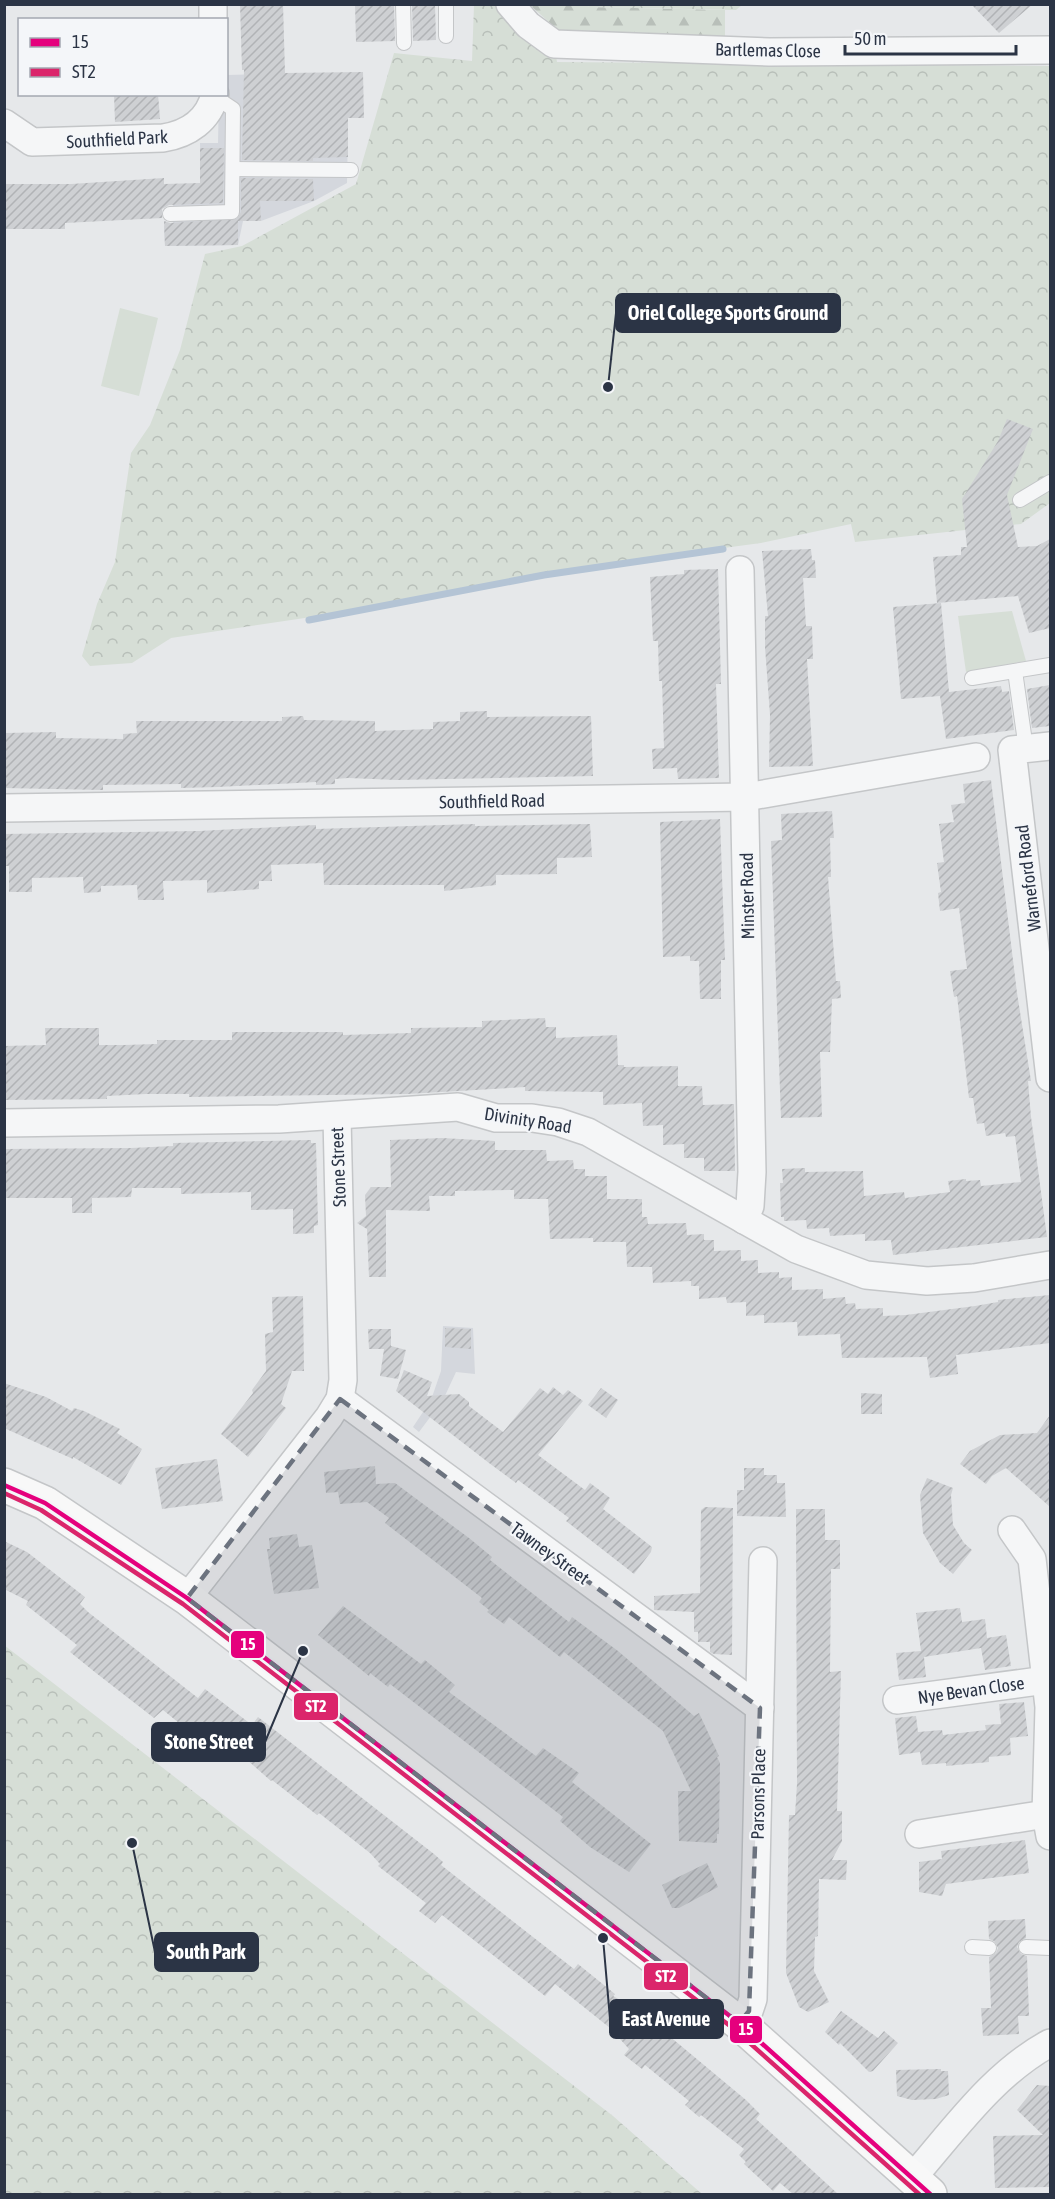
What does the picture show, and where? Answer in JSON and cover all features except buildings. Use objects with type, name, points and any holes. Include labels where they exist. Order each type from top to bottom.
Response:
[{"type":"street","name":"Bartlemas Close","points":[[510,4],[528,25],[554,44],[769,52],[1050,50]]},
{"type":"street","name":"Southfield Park","points":[[4,123],[32,142],[163,138],[178,135],[206,118],[215,96]]},
{"type":"street","name":"Minster Road","points":[[740,570],[752,1172],[750,1206],[744,1220]]},
{"type":"street","name":"Warneford Road","points":[[1030,749],[1050,1078]]},
{"type":"street","name":"Southfield Road","points":[[4,808],[746,797],[976,757]]},
{"type":"street","name":"Divinity Road","points":[[4,1123],[337,1117],[458,1107],[496,1118],[532,1118],[558,1122],[588,1132],[796,1249],[866,1275],[927,1281],[974,1278],[1050,1265]]},
{"type":"street","name":"Stone Street","points":[[187,1598],[329,1417],[340,1399],[343,1380],[337,1117]]},
{"type":"street","name":"Tawney Street","points":[[340,1399],[760,1708]]},
{"type":"street","points":[[4,1485],[45,1503],[187,1598],[739,2023],[922,2186],[959,2120],[1024,2058],[1050,2043]]},
{"type":"street","name":"Nye Bevan Close","points":[[919,1834],[1048,1825],[1049,1707],[1032,1559],[1012,1530]]},
{"type":"street","name":"Parsons Place","points":[[739,2023],[753,1999],[764,1561]]},
{"type":"street","name":"Nye Bevan Close","points":[[897,1700],[1046,1680]]},
{"type":"lane","points":[[403,4],[404,43]]},
{"type":"lane","points":[[446,4],[446,36]]},
{"type":"lane","points":[[170,214],[232,212],[233,109],[215,96]]},
{"type":"lane","points":[[233,169],[351,170]]},
{"type":"lane","points":[[1020,500],[1050,482]]},
{"type":"lane","points":[[972,678],[1050,665]]},
{"type":"lane","points":[[1015,671],[1030,749]]},
{"type":"lane","points":[[972,1947],[989,1948]]},
{"type":"lane","points":[[1026,1947],[1050,1948]]},
{"type":"highlighted area","points":[[340,1399],[760,1708],[749,2011],[739,2023],[187,1598]]},
{"type":"shaded area","points":[[270,74],[271,128],[348,128],[347,183],[314,201],[261,221],[243,221],[238,245],[165,246],[164,226],[173,225],[173,184],[201,184],[200,143],[218,143],[219,96],[228,96],[228,75]]},
{"type":"shaded area","points":[[443,1326],[473,1328],[475,1374],[456,1372],[443,1400],[419,1432],[413,1427],[431,1400],[441,1371]]},
{"type":"green space","points":[[499,4],[555,50],[557,62],[1050,66],[1050,503],[1021,524],[855,542],[851,524],[761,543],[589,566],[352,611],[171,638],[132,663],[90,666],[82,656],[97,604],[115,562],[131,453],[150,425],[180,350],[205,254],[242,246],[356,184],[394,53],[472,61],[474,5]]},
{"type":"green space","points":[[585,4],[589,7],[725,10],[725,47],[561,33],[530,5]]},
{"type":"green space","points":[[585,5],[742,5],[736,10],[589,7]]},
{"type":"green space","points":[[120,308],[158,318],[139,396],[101,386]]},
{"type":"green space","points":[[1012,611],[1026,661],[966,672],[958,616]]},
{"type":"green space","points":[[4,1645],[613,2116],[702,2194],[5,2194]]},
{"type":"waterway","points":[[309,620],[544,575],[723,549]]},
{"type":"transit line","name":"15","points":[[4,1485],[45,1503],[187,1598],[739,2023],[930,2194]]},
{"type":"transit line","name":"ST2","points":[[4,1493],[41,1510],[183,1604],[734,2029],[919,2194]]},
{"type":"place","name":"Oriel College Sports Ground","points":[[608,387]]},
{"type":"place","name":"Stone Street","points":[[303,1651]]},
{"type":"place","name":"South Park","points":[[132,1843]]},
{"type":"place","name":"East Avenue","points":[[603,1938]]}]
